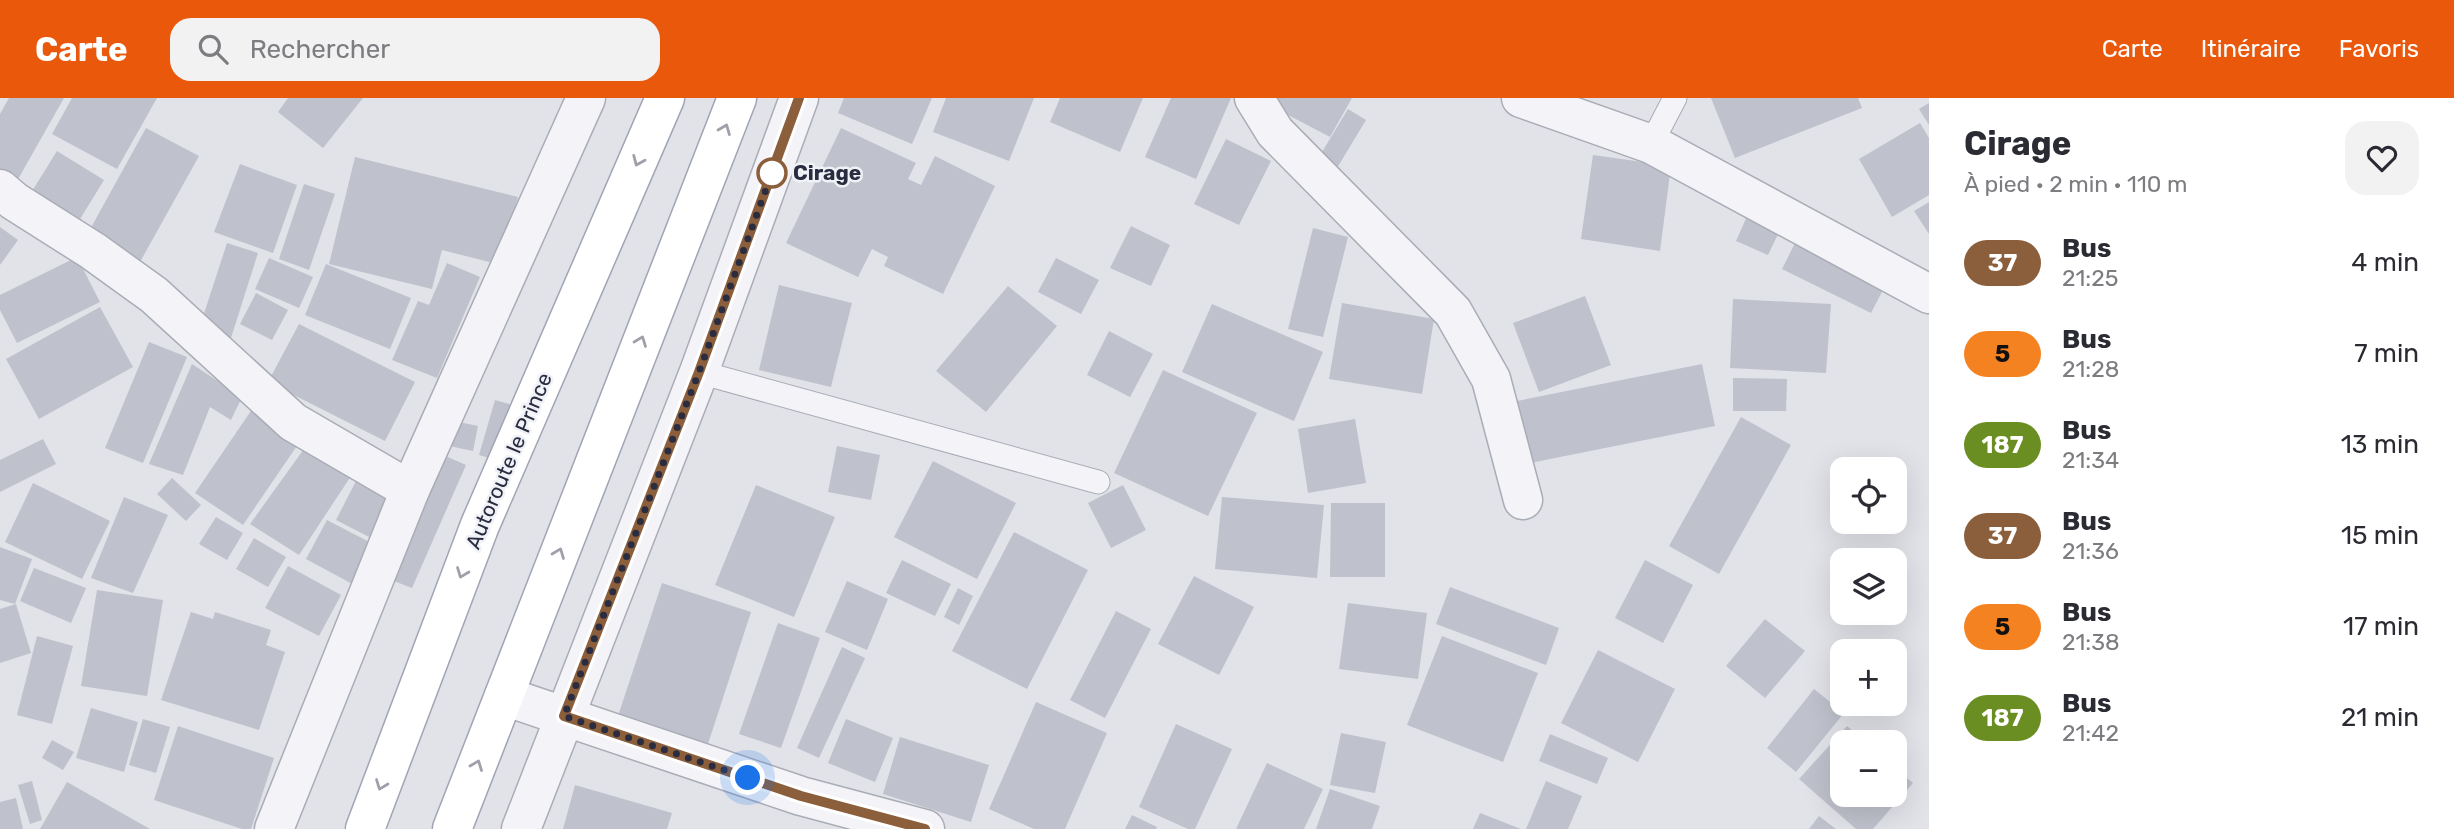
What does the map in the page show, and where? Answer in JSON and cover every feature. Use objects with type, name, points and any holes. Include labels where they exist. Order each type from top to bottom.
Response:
[{"type":"main road","name":"Autoroute le Prince","points":[[365,829],[480,525],[665,98]]},
{"type":"main road","points":[[452,829],[737,98]]},
{"type":"street","points":[[274,829],[410,490],[586,98]]},
{"type":"street","points":[[521,829],[699,372],[799,98]]},
{"type":"street","points":[[1254,98],[1275,132],[1453,312],[1491,379],[1523,500]]},
{"type":"street","points":[[1521,98],[1651,144],[1929,294]]},
{"type":"street","points":[[0,188],[14,201],[93,251],[154,295],[293,422],[410,490]]},
{"type":"street","points":[[504,696],[801,796],[925,829]]},
{"type":"lane","points":[[1651,144],[1675,98]]},
{"type":"lane","points":[[699,372],[1098,482]]},
{"type":"building","points":[[9,98],[64,98],[17,181],[0,172],[0,114]]},
{"type":"building","points":[[72,98],[157,98],[117,169],[52,134]]},
{"type":"building","points":[[288,98],[363,98],[323,148],[278,112]]},
{"type":"building","points":[[844,98],[932,98],[912,144],[838,113]]},
{"type":"building","points":[[946,98],[1034,98],[1009,161],[933,132]]},
{"type":"building","points":[[1060,98],[1143,98],[1120,152],[1050,122]]},
{"type":"building","points":[[1171,98],[1231,98],[1196,179],[1145,157]]},
{"type":"building","points":[[1275,98],[1352,98],[1330,137],[1271,106]]},
{"type":"building","points":[[1711,98],[1858,98],[1862,108],[1735,158]]},
{"type":"building","points":[[1929,103],[1929,125],[1919,109]]},
{"type":"building","points":[[1348,109],[1366,120],[1331,178],[1313,167]]},
{"type":"building","points":[[1920,123],[1929,138],[1929,195],[1892,217],[1859,159]]},
{"type":"building","points":[[146,128],[199,156],[140,262],[88,233]]},
{"type":"building","points":[[841,128],[916,163],[908,179],[921,185],[935,156],[995,186],[943,294],[884,266],[888,257],[872,249],[858,277],[786,243]]},
{"type":"building","points":[[1226,139],[1271,161],[1239,225],[1194,204]]},
{"type":"building","points":[[57,151],[104,180],[77,224],[29,196]]},
{"type":"building","points":[[1593,155],[1671,166],[1660,251],[1581,239]]},
{"type":"building","points":[[355,157],[518,197],[501,265],[442,250],[432,289],[329,264]]},
{"type":"building","points":[[240,164],[297,185],[273,253],[214,232]]},
{"type":"building","points":[[304,184],[335,194],[309,270],[279,259]]},
{"type":"building","points":[[1929,202],[1929,234],[1914,211]]},
{"type":"building","points":[[1748,214],[1781,228],[1768,255],[1736,241]]},
{"type":"building","points":[[1131,226],[1170,245],[1151,286],[1110,268]]},
{"type":"building","points":[[0,227],[18,240],[0,265]]},
{"type":"building","points":[[1313,228],[1348,237],[1323,337],[1288,329]]},
{"type":"building","points":[[1796,241],[1886,284],[1871,313],[1782,269]]},
{"type":"building","points":[[227,243],[258,253],[230,341],[198,332]]},
{"type":"building","points":[[77,257],[100,302],[17,343],[0,310],[0,295]]},
{"type":"building","points":[[269,258],[313,277],[299,308],[255,289]]},
{"type":"building","points":[[1056,258],[1099,280],[1081,314],[1038,292]]},
{"type":"building","points":[[447,263],[480,277],[437,378],[392,360],[418,301],[429,305]]},
{"type":"building","points":[[326,264],[411,298],[390,349],[305,315]]},
{"type":"building","points":[[779,285],[852,303],[831,387],[759,370]]},
{"type":"building","points":[[1008,286],[1057,326],[986,412],[936,371]]},
{"type":"building","points":[[256,293],[288,310],[272,340],[240,324]]},
{"type":"building","points":[[1585,296],[1611,365],[1539,392],[1513,323]]},
{"type":"building","points":[[1733,299],[1831,304],[1826,373],[1730,368]]},
{"type":"building","points":[[1342,303],[1434,319],[1422,394],[1329,379]]},
{"type":"building","points":[[1212,304],[1323,352],[1294,421],[1182,372]]},
{"type":"building","points":[[100,307],[133,367],[39,419],[6,359]]},
{"type":"building","points":[[299,324],[415,382],[385,441],[268,382]]},
{"type":"building","points":[[1109,331],[1153,354],[1130,397],[1087,375]]},
{"type":"building","points":[[149,342],[187,357],[143,463],[105,448]]},
{"type":"building","points":[[192,364],[242,397],[231,420],[210,407],[183,475],[149,464]]},
{"type":"building","points":[[1702,364],[1715,426],[1520,465],[1507,403]]},
{"type":"building","points":[[1163,370],[1257,413],[1208,516],[1114,473]]},
{"type":"building","points":[[1733,378],[1787,379],[1786,411],[1733,411]]},
{"type":"building","points":[[495,400],[516,406],[500,461],[479,455]]},
{"type":"building","points":[[255,405],[303,437],[243,525],[195,493]]},
{"type":"building","points":[[1741,417],[1791,445],[1719,574],[1669,546]]},
{"type":"building","points":[[1355,419],[1366,483],[1308,493],[1298,429]]},
{"type":"building","points":[[454,421],[478,426],[473,451],[449,446]]},
{"type":"building","points":[[43,439],[56,464],[0,492],[0,460]]},
{"type":"building","points":[[309,442],[355,470],[299,555],[250,524]]},
{"type":"building","points":[[837,446],[880,455],[871,500],[828,492]]},
{"type":"building","points":[[441,454],[466,465],[412,588],[386,578]]},
{"type":"building","points":[[933,461],[1016,503],[977,579],[894,537]]},
{"type":"building","points":[[358,477],[398,498],[375,540],[336,520]]},
{"type":"building","points":[[172,478],[201,505],[186,521],[157,494]]},
{"type":"building","points":[[33,483],[110,521],[82,579],[5,542]]},
{"type":"building","points":[[756,485],[835,517],[794,617],[715,585]]},
{"type":"building","points":[[1123,485],[1146,530],[1111,548],[1088,503]]},
{"type":"building","points":[[124,497],[168,515],[133,593],[91,578]]},
{"type":"building","points":[[1222,497],[1324,505],[1317,578],[1215,569]]},
{"type":"building","points":[[1331,503],[1385,503],[1385,577],[1330,577]]},
{"type":"building","points":[[216,517],[243,533],[227,560],[199,544]]},
{"type":"building","points":[[327,520],[377,546],[356,586],[306,559]]},
{"type":"building","points":[[1014,532],[1088,570],[1027,689],[952,651]]},
{"type":"building","points":[[254,538],[286,557],[268,587],[236,569]]},
{"type":"building","points":[[0,547],[32,559],[15,604],[0,600]]},
{"type":"building","points":[[902,560],[951,584],[935,616],[886,593]]},
{"type":"building","points":[[1645,560],[1693,585],[1663,643],[1615,618]]},
{"type":"building","points":[[288,566],[341,595],[319,636],[265,608]]},
{"type":"building","points":[[34,568],[86,588],[71,623],[20,601]]},
{"type":"building","points":[[1194,576],[1254,607],[1219,675],[1158,644]]},
{"type":"building","points":[[847,581],[888,599],[867,650],[825,632]]},
{"type":"building","points":[[662,583],[751,612],[707,747],[617,719]]},
{"type":"building","points":[[1450,587],[1559,628],[1546,665],[1436,624]]},
{"type":"building","points":[[958,588],[973,596],[959,625],[944,617]]},
{"type":"building","points":[[97,590],[163,600],[147,696],[81,686]]},
{"type":"building","points":[[1348,603],[1427,613],[1418,679],[1339,669]]},
{"type":"building","points":[[16,604],[31,653],[0,663],[0,609]]},
{"type":"building","points":[[1116,611],[1151,629],[1105,718],[1070,700]]},
{"type":"building","points":[[191,612],[213,619],[215,612],[271,630],[266,645],[285,652],[259,730],[161,700]]},
{"type":"building","points":[[1765,619],[1805,651],[1765,698],[1726,666]]},
{"type":"building","points":[[778,623],[820,638],[781,748],[739,734]]},
{"type":"building","points":[[37,636],[73,646],[52,724],[17,715]]},
{"type":"building","points":[[1442,636],[1538,673],[1503,762],[1407,725]]},
{"type":"building","points":[[842,647],[865,658],[819,758],[797,748]]},
{"type":"building","points":[[1598,650],[1675,689],[1638,762],[1561,723]]},
{"type":"building","points":[[1814,689],[1830,702],[1830,716],[1842,716],[1796,772],[1767,748]]},
{"type":"building","points":[[1036,702],[1107,733],[1065,829],[1034,829],[989,809]]},
{"type":"building","points":[[91,708],[138,722],[124,772],[76,758]]},
{"type":"building","points":[[143,719],[170,727],[156,773],[129,765]]},
{"type":"building","points":[[846,719],[893,738],[875,782],[828,763]]},
{"type":"building","points":[[1176,724],[1232,749],[1195,829],[1188,829],[1139,807]]},
{"type":"building","points":[[178,726],[274,758],[251,829],[242,829],[154,800]]},
{"type":"building","points":[[1341,733],[1386,742],[1375,793],[1330,785]]},
{"type":"building","points":[[1550,734],[1608,758],[1597,784],[1539,761]]},
{"type":"building","points":[[900,737],[989,765],[971,822],[883,794]]},
{"type":"building","points":[[52,740],[74,752],[63,770],[42,758]]},
{"type":"building","points":[[1830,745],[1830,806],[1799,779]]},
{"type":"building","points":[[1267,763],[1323,789],[1304,829],[1236,829]]},
{"type":"building","points":[[1907,778],[1913,783],[1907,790]]},
{"type":"building","points":[[32,781],[42,820],[30,824],[18,785]]},
{"type":"building","points":[[1546,781],[1582,796],[1568,829],[1526,829]]},
{"type":"building","points":[[67,782],[150,829],[40,829]]},
{"type":"building","points":[[575,785],[672,813],[667,829],[563,829]]},
{"type":"building","points":[[1330,789],[1380,806],[1372,829],[1316,829]]},
{"type":"building","points":[[16,798],[23,829],[0,829],[0,802]]},
{"type":"building","points":[[1831,807],[1892,807],[1873,829],[1856,829]]},
{"type":"building","points":[[1480,813],[1521,829],[1473,829]]},
{"type":"building","points":[[1132,815],[1157,827],[1156,829],[1125,829]]},
{"type":"building","points":[[1819,816],[1836,829],[1809,829]]},
{"type":"bus line","name":"37","points":[[799,98],[699,372],[564,716],[801,796],[925,829]]},
{"type":"place","name":"Cirage","points":[[772,173]]},
{"type":"route","points":[[748,778],[564,716],[699,372],[772,173]]}]
